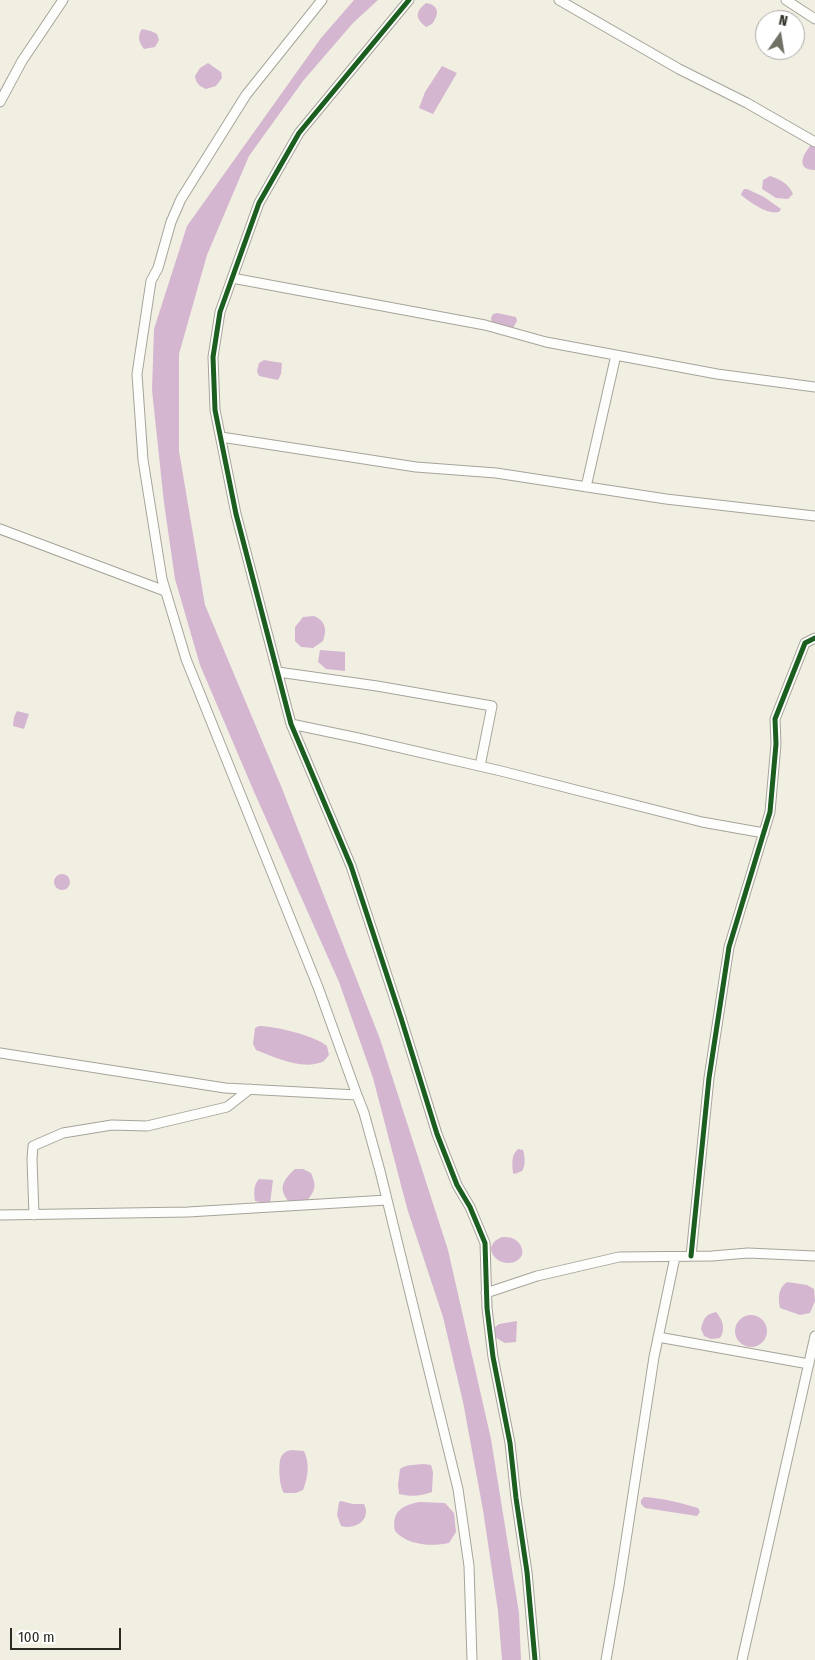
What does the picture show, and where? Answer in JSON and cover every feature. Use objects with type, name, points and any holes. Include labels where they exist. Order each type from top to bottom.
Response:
[{"type":"street","points":[[0,102],[22,61],[63,0]]},
{"type":"street","points":[[322,0],[246,96],[181,199],[171,222],[158,268],[151,281],[137,374],[142,460],[162,579],[186,659],[318,987],[366,1121],[458,1489],[469,1566],[472,1660]]},
{"type":"street","points":[[409,0],[299,133],[259,203],[220,312],[213,357],[215,410],[236,514],[291,724],[351,866],[402,1018],[437,1134],[485,1243],[486,1308],[493,1357],[510,1443],[527,1572],[535,1660]]},
{"type":"street","points":[[559,0],[679,69],[747,103],[815,142]]},
{"type":"street","points":[[786,0],[815,19]]},
{"type":"street","points":[[232,278],[485,326],[546,342],[717,374],[815,387]]},
{"type":"street","points":[[586,487],[616,355]]},
{"type":"street","points":[[221,437],[416,467],[496,474],[666,499],[815,516]]},
{"type":"street","points":[[0,530],[165,591]]},
{"type":"street","points":[[691,1256],[709,1078],[729,947],[770,812],[776,744],[775,719],[805,644],[815,638]]},
{"type":"street","points":[[278,672],[377,686],[492,706],[480,766]]},
{"type":"street","points":[[291,724],[480,766],[702,822],[764,833]]},
{"type":"street","points":[[0,1053],[225,1088],[357,1095]]},
{"type":"street","points":[[34,1214],[33,1146],[63,1133],[112,1125],[147,1126],[226,1107],[250,1089]]},
{"type":"street","points":[[0,1215],[188,1212],[387,1200]]},
{"type":"street","points":[[486,1293],[537,1276],[619,1257],[675,1257],[748,1253],[815,1256]]},
{"type":"street","points":[[606,1660],[658,1337],[675,1257]]},
{"type":"street","points":[[742,1660],[815,1336]]},
{"type":"street","points":[[658,1337],[809,1364]]},
{"type":"shaded area","points":[[354,0],[378,0],[353,23],[303,81],[249,156],[207,255],[179,354],[179,451],[205,605],[281,786],[380,1039],[448,1250],[491,1439],[519,1613],[521,1660],[502,1660],[498,1611],[483,1510],[463,1402],[443,1317],[407,1208],[373,1078],[339,982],[200,665],[175,579],[164,503],[152,390],[154,329],[187,226],[321,38]]},
{"type":"shaded area","points":[[426,3],[434,6],[437,13],[432,24],[426,27],[418,18],[418,12]]},
{"type":"shaded area","points":[[142,29],[157,34],[159,40],[155,47],[144,49],[142,47],[139,37]]},
{"type":"shaded area","points":[[208,63],[221,72],[222,78],[216,86],[206,89],[198,84],[195,76],[200,68]]},
{"type":"shaded area","points":[[442,66],[457,73],[433,114],[419,108],[425,92]]},
{"type":"shaded area","points":[[811,145],[815,145],[815,170],[805,167],[802,161]]},
{"type":"shaded area","points":[[770,176],[781,180],[789,187],[793,194],[788,199],[776,198],[762,189],[763,180]]},
{"type":"shaded area","points":[[744,189],[764,197],[781,209],[779,212],[770,212],[760,208],[742,196],[741,194]]},
{"type":"shaded area","points":[[497,313],[516,317],[517,321],[513,328],[510,329],[492,324],[491,318],[493,314]]},
{"type":"shaded area","points":[[264,360],[282,363],[281,374],[278,380],[259,376],[257,371],[259,363]]},
{"type":"shaded area","points":[[314,616],[323,623],[325,633],[323,641],[313,648],[301,647],[295,641],[295,627],[303,617]]},
{"type":"shaded area","points":[[320,650],[345,652],[345,671],[326,669],[318,662]]},
{"type":"shaded area","points":[[17,711],[29,714],[24,729],[13,726]]},
{"type":"shaded area","points":[[62,874],[70,882],[62,890],[54,882]]},
{"type":"shaded area","points":[[259,1026],[305,1035],[322,1042],[327,1046],[329,1055],[324,1061],[308,1065],[290,1062],[256,1050],[253,1044],[255,1028]]},
{"type":"shaded area","points":[[518,1149],[523,1150],[525,1164],[522,1171],[515,1174],[513,1173],[513,1160],[514,1154]]},
{"type":"shaded area","points":[[295,1169],[303,1169],[311,1173],[314,1188],[307,1201],[290,1203],[284,1193],[283,1185],[287,1177]]},
{"type":"shaded area","points":[[259,1179],[273,1180],[270,1204],[255,1201],[255,1187]]},
{"type":"shaded area","points":[[502,1237],[514,1239],[522,1247],[522,1256],[514,1262],[507,1263],[501,1261],[495,1258],[492,1253],[491,1247],[494,1242]]},
{"type":"shaded area","points":[[787,1282],[807,1285],[814,1289],[815,1301],[810,1313],[800,1315],[780,1308],[779,1294]]},
{"type":"shaded area","points":[[716,1312],[722,1321],[723,1331],[720,1338],[711,1339],[704,1336],[701,1329],[706,1318]]},
{"type":"shaded area","points":[[751,1315],[762,1320],[767,1331],[762,1342],[751,1347],[740,1342],[735,1331],[740,1320]]},
{"type":"shaded area","points":[[517,1321],[516,1342],[505,1343],[496,1338],[494,1328],[499,1324]]},
{"type":"shaded area","points":[[291,1450],[304,1451],[308,1465],[307,1476],[303,1490],[296,1493],[284,1493],[280,1481],[280,1460],[283,1454]]},
{"type":"shaded area","points":[[408,1465],[431,1465],[433,1472],[432,1492],[416,1496],[399,1494],[400,1469]]},
{"type":"shaded area","points":[[644,1497],[685,1504],[698,1508],[700,1512],[697,1516],[645,1508],[641,1504],[641,1500]]},
{"type":"shaded area","points":[[339,1502],[364,1504],[366,1515],[364,1519],[357,1525],[341,1526],[337,1515]]},
{"type":"shaded area","points":[[420,1502],[445,1503],[454,1513],[456,1532],[449,1543],[435,1545],[420,1544],[400,1536],[395,1531],[395,1518],[400,1510],[408,1505]]},
{"type":"cycle path","points":[[409,0],[299,133],[259,203],[220,312],[213,357],[215,410],[236,514],[291,724],[351,866],[437,1134],[457,1185],[470,1207],[485,1243],[487,1308],[493,1357],[510,1443],[527,1572],[535,1660]]},
{"type":"cycle path","points":[[691,1256],[709,1078],[729,947],[770,812],[776,744],[775,719],[805,643],[815,638]]}]
